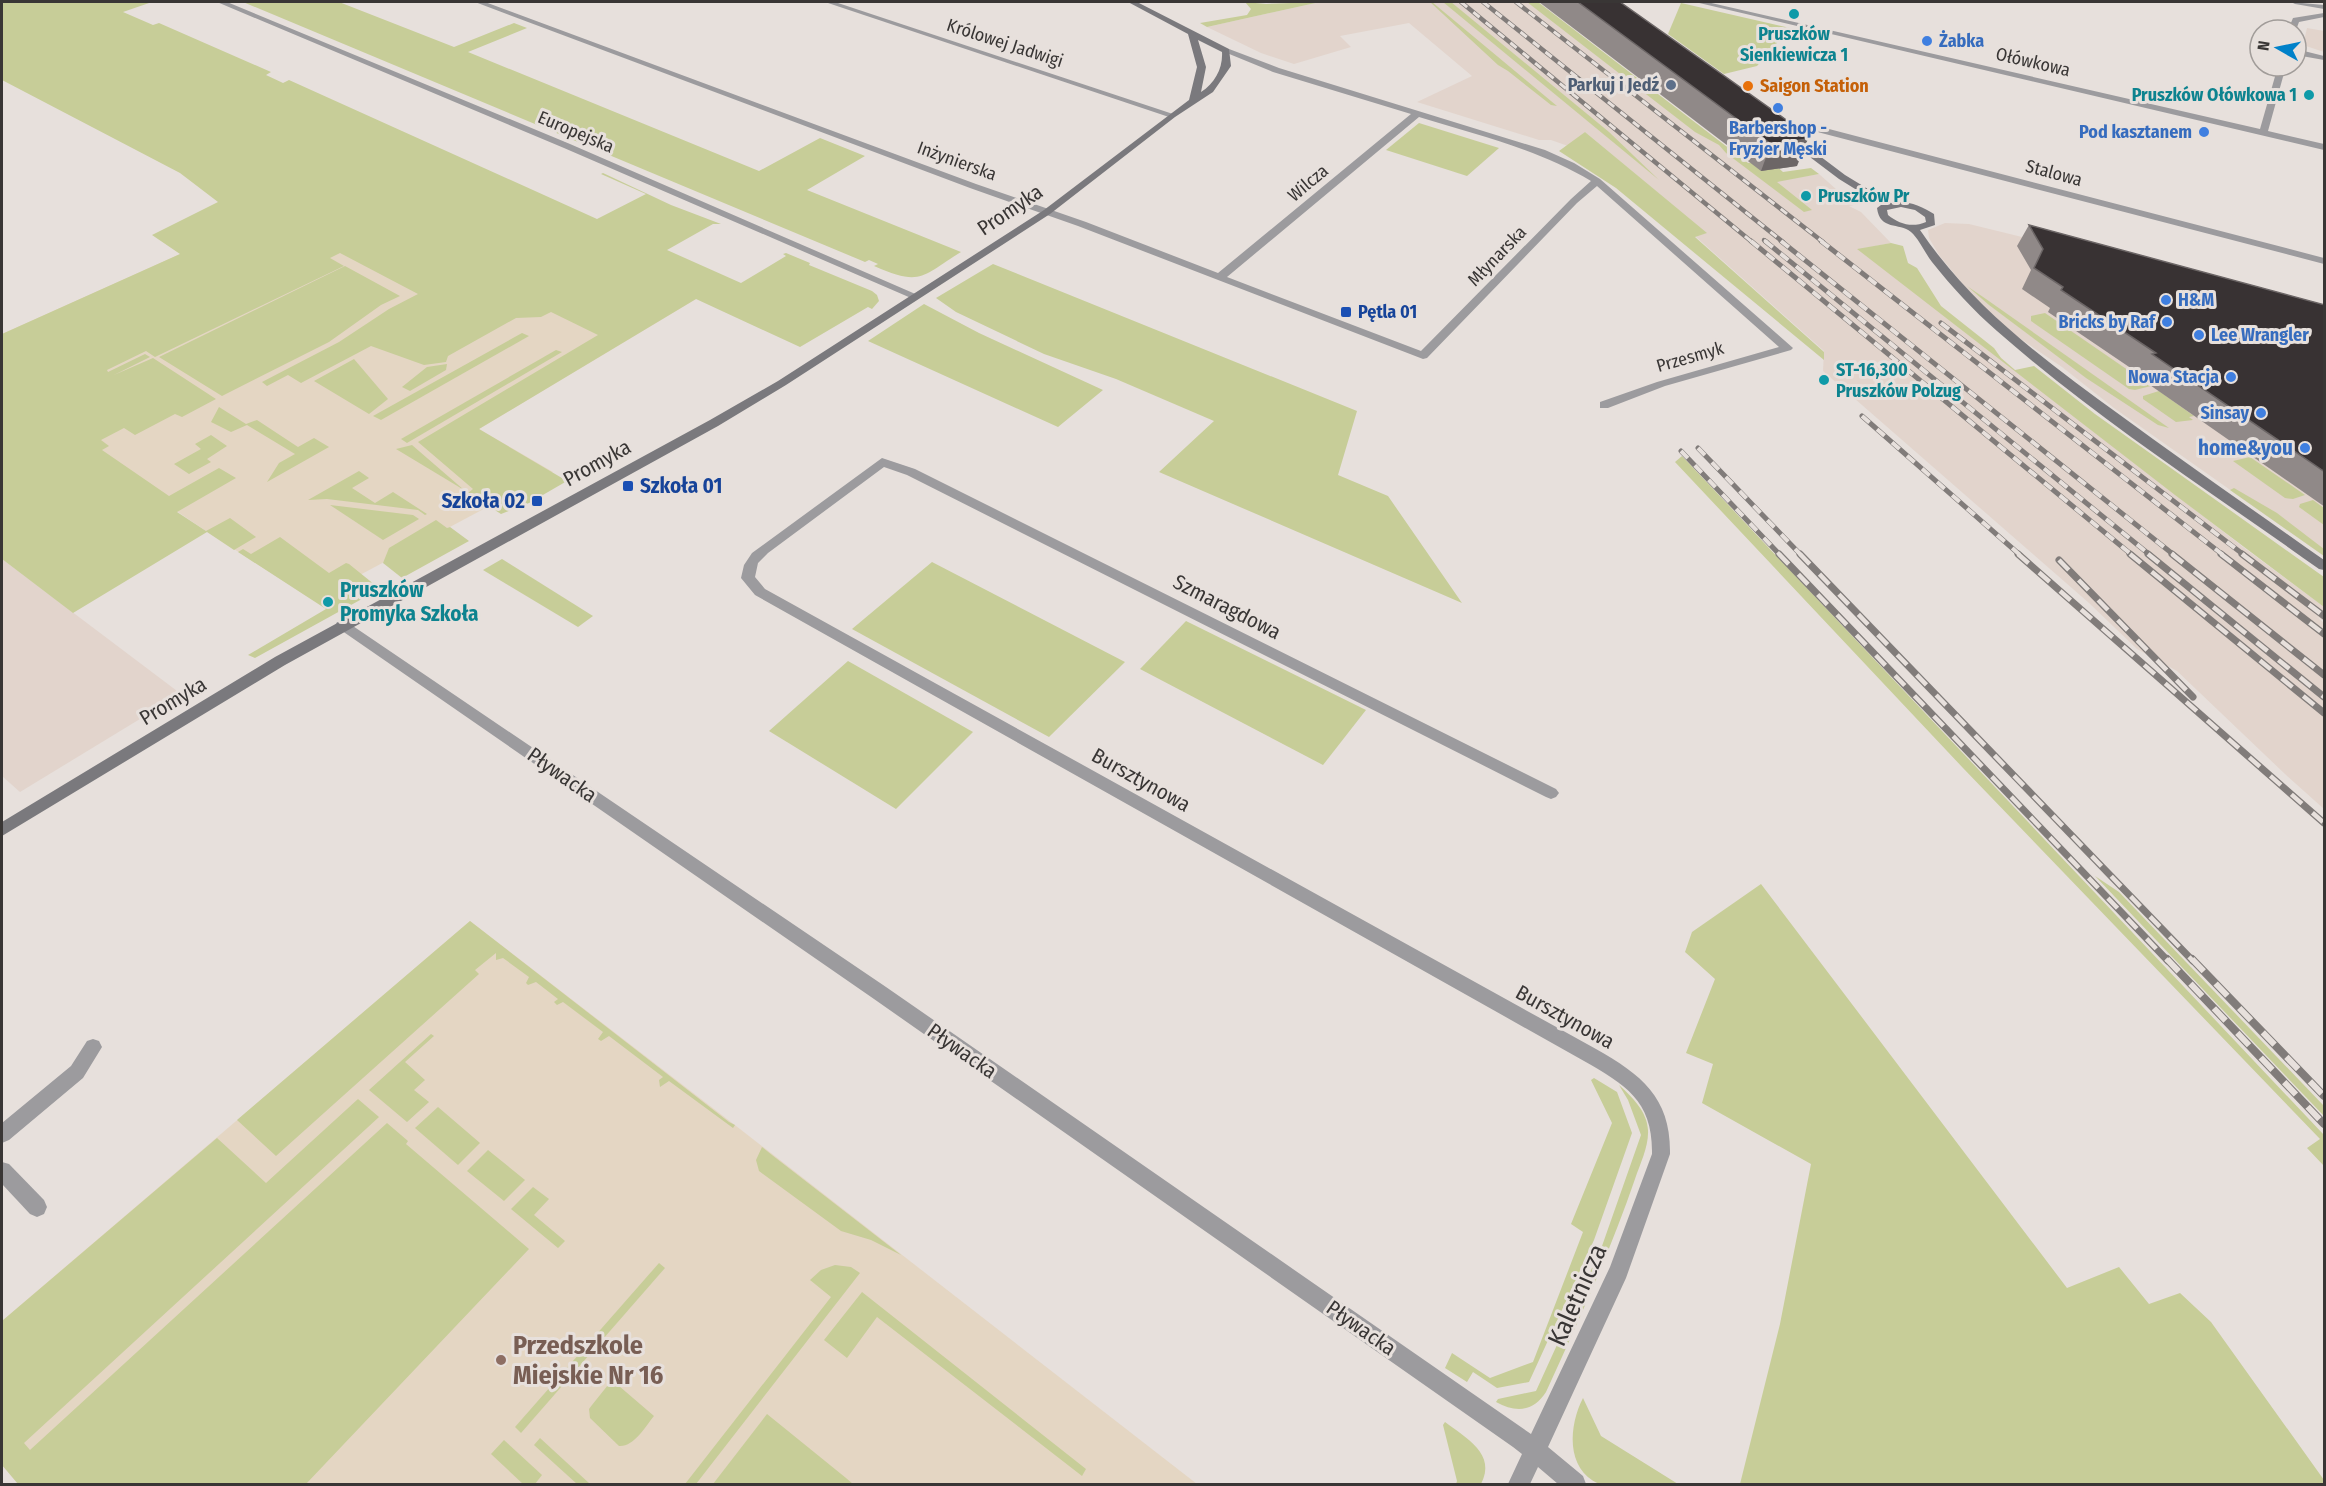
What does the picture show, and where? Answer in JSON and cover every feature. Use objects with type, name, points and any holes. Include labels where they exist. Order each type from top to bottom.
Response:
[{"type":"street","name":"Europejska","points":[[221,2],[567,146],[915,296]]},
{"type":"street","name":"Inżynierska","points":[[479,2],[1047,212],[1423,356]]},
{"type":"street","name":"Królowej Jadwigi","points":[[829,2],[1172,115]]},
{"type":"street","points":[[1132,2],[1254,63],[1542,152],[1571,165],[1597,181]]},
{"type":"street","name":"Ołówkowa","points":[[1699,2],[2325,147]]},
{"type":"street","points":[[2295,2],[2325,7]]},
{"type":"street","points":[[2295,2],[2312,16]]},
{"type":"street","points":[[2304,18],[2325,15]]},
{"type":"street","points":[[1192,34],[1202,62],[1203,72],[1193,101]]},
{"type":"street","name":"Promyka","points":[[2,830],[280,661],[714,423],[782,382],[1047,212],[1172,115],[1210,90],[1221,78],[1227,66],[1226,51]]},
{"type":"street","points":[[2308,54],[2325,58]]},
{"type":"street","points":[[2263,133],[2279,78]]},
{"type":"street","name":"Wilcza","points":[[1219,278],[1418,113]]},
{"type":"street","name":"Stalowa","points":[[1887,205],[1842,177],[1771,124],[1806,126],[2325,261]]},
{"type":"street","name":"Przesmyk","points":[[1597,181],[1787,348],[1661,384],[1604,405]]},
{"type":"street","name":"Młynarska","points":[[1423,356],[1574,201],[1597,181]]},
{"type":"street","points":[[1887,205],[1910,205],[1930,216],[1931,223],[1921,228],[1913,228],[1888,221],[1881,212],[1887,205]]},
{"type":"street","points":[[1913,228],[1932,258],[1967,297],[2024,348],[2148,442],[2325,566]]},
{"type":"street","name":"Szmaragdowa","points":[[882,462],[911,472],[1551,793]]},
{"type":"street","name":"Bursztynowa","points":[[882,462],[753,558],[748,568],[748,578],[753,586],[1606,1064],[1640,1088],[1653,1105],[1660,1122]]},
{"type":"street","name":"Pływacka","points":[[342,626],[890,1000],[1536,1451],[1575,1485]]},
{"type":"street","points":[[2,1134],[77,1072],[93,1047]]},
{"type":"street","name":"Kaletnicza","points":[[1520,1485],[1619,1271],[1662,1154],[1663,1139],[1660,1122]]},
{"type":"street","points":[[2,1171],[37,1207]]},
{"type":"shaded area","points":[[1320,2],[1536,2],[1751,165],[1776,181],[1819,174],[1854,205],[1849,206],[1861,212],[1891,243],[1865,248],[2015,370],[2324,607],[2324,621],[2316,616],[2324,623],[2324,809],[2177,671],[2137,649],[2089,603],[1823,371],[1824,351],[1695,236],[1706,233],[1585,132],[1568,146],[1551,140],[1539,140],[1417,102],[1472,76],[1409,23],[1340,36],[1351,47],[1294,64],[1261,53],[1207,27]]},
{"type":"shaded area","points":[[2308,28],[2324,31],[2324,52],[2308,47]]},
{"type":"shaded area","points":[[392,159],[696,299],[479,429],[553,472],[313,600],[206,531],[2,393],[2,334]]},
{"type":"shaded area","points":[[1945,223],[1969,224],[2018,236],[2324,322],[2324,556],[2006,329],[1976,300],[1939,255],[1929,238],[1928,230]]},
{"type":"shaded area","points":[[2,559],[181,694],[20,792],[2,776]]},
{"type":"shaded area","points":[[470,921],[1197,1484],[18,1484],[2,1465],[2,1321]]},
{"type":"green space","points":[[2,2],[152,2],[123,12],[153,25],[159,23],[271,72],[266,75],[283,83],[289,80],[597,219],[646,194],[601,174],[603,173],[671,205],[721,224],[713,224],[667,250],[741,283],[786,256],[783,254],[786,253],[872,291],[877,295],[879,301],[872,309],[868,307],[800,347],[696,299],[479,429],[567,481],[529,503],[501,514],[468,493],[473,489],[418,442],[598,335],[551,312],[541,317],[516,318],[448,356],[446,362],[424,365],[371,346],[301,383],[288,375],[267,386],[262,382],[339,342],[389,309],[418,294],[340,253],[330,258],[344,266],[155,357],[146,351],[107,370],[108,372],[145,354],[150,357],[114,375],[153,358],[216,399],[182,417],[175,414],[135,435],[124,428],[101,440],[109,446],[102,450],[169,496],[219,468],[236,478],[177,512],[206,531],[230,518],[256,537],[234,550],[207,532],[73,613],[2,559],[2,334],[180,254],[152,235],[218,202],[180,173],[2,80]]},
{"type":"green space","points":[[243,2],[339,2],[454,47],[514,23],[527,28],[468,52],[759,171],[820,138],[865,156],[807,190],[961,252],[921,276],[902,276],[890,272],[874,266],[878,264],[869,260],[865,262]]},
{"type":"green space","points":[[1245,2],[1266,4],[1320,2],[1207,27],[1200,23],[1247,15],[1251,9]]},
{"type":"green space","points":[[1430,2],[1557,106],[1551,105],[1498,65]]},
{"type":"green space","points":[[1443,2],[1451,2],[1609,132],[1659,180]]},
{"type":"green space","points":[[1527,2],[1538,2],[1748,163],[1770,160],[1783,172],[1811,168],[1819,174],[1777,182],[1812,210],[1804,212],[1726,153],[1719,145],[1695,132]]},
{"type":"green space","points":[[1681,3],[1790,28],[1757,66],[1724,74],[1668,34]]},
{"type":"green space","points":[[1419,123],[1499,148],[1467,176],[1386,150]]},
{"type":"green space","points":[[1585,132],[1707,233],[1695,237],[1824,352],[1824,360],[1616,188],[1559,151]]},
{"type":"green space","points":[[1891,243],[1903,246],[1908,263],[1917,268],[1941,306],[1994,348],[2001,358],[2015,370],[2034,366],[2095,414],[2324,577],[2324,607],[1857,249]]},
{"type":"green space","points":[[993,264],[1357,411],[1338,475],[1388,496],[1462,603],[1159,472],[1214,421],[1116,379],[1044,354],[956,312],[936,298]]},
{"type":"green space","points":[[345,266],[400,296],[381,305],[329,342],[222,396],[159,357]]},
{"type":"green space","points":[[1967,286],[2169,428],[2158,425],[2086,378]]},
{"type":"green space","points":[[924,304],[979,333],[1103,390],[1058,427],[868,341]]},
{"type":"green space","points":[[2045,313],[2151,386],[2135,390],[2129,389],[2031,321],[2031,316]]},
{"type":"green space","points":[[522,333],[529,336],[381,420],[373,416]]},
{"type":"green space","points":[[556,350],[562,352],[407,443],[401,439]]},
{"type":"green space","points":[[354,359],[388,399],[369,414],[314,381]]},
{"type":"green space","points":[[447,364],[446,370],[410,391],[402,387],[427,367]]},
{"type":"green space","points":[[2159,391],[2194,416],[2189,417],[2193,420],[2176,422],[2143,399],[2143,396]]},
{"type":"green space","points":[[219,407],[246,424],[257,420],[298,447],[314,438],[329,447],[267,482],[279,463],[295,454],[247,425],[231,432],[211,422]]},
{"type":"green space","points":[[211,435],[227,446],[207,459],[211,462],[189,474],[174,464],[201,449],[195,444]]},
{"type":"green space","points":[[412,445],[464,490],[396,449]]},
{"type":"green space","points":[[1682,456],[2324,1135],[2324,1166],[2307,1148],[2320,1139],[1963,768],[1675,462]]},
{"type":"green space","points":[[2250,457],[2305,495],[2293,499],[2285,498],[2233,461]]},
{"type":"green space","points":[[359,471],[369,478],[352,488],[375,503],[393,492],[427,514],[418,510],[327,499],[308,500]]},
{"type":"green space","points":[[2234,488],[2277,513],[2324,549],[2324,556],[2230,490]]},
{"type":"green space","points":[[2313,500],[2324,508],[2324,525],[2299,507],[2300,504]]},
{"type":"green space","points":[[330,505],[413,515],[419,519],[383,540]]},
{"type":"green space","points":[[436,520],[469,541],[402,578],[383,563],[389,548]]},
{"type":"green space","points":[[280,537],[329,573],[346,563],[380,589],[255,658],[248,655],[326,609],[238,552],[243,549],[251,554]]},
{"type":"green space","points":[[502,559],[593,616],[578,627],[483,570]]},
{"type":"green space","points":[[932,562],[1125,662],[1049,737],[852,629]]},
{"type":"green space","points":[[1186,621],[1366,710],[1323,765],[1140,669]]},
{"type":"green space","points":[[848,661],[973,732],[896,809],[769,731]]},
{"type":"green space","points":[[2095,876],[2119,892],[2324,1106],[2324,1116]]},
{"type":"green space","points":[[1761,884],[2067,1288],[2119,1267],[2149,1304],[2180,1293],[2211,1322],[2324,1480],[2324,1484],[1740,1484],[1780,1324],[1811,1164],[1702,1103],[1713,1064],[1686,1053],[1715,979],[1685,952],[1692,932]]},
{"type":"green space","points":[[470,921],[735,1125],[733,1128],[669,1081],[660,1087],[659,1080],[663,1077],[609,1036],[601,1041],[598,1039],[603,1032],[563,1002],[557,1005],[554,1002],[558,999],[536,982],[528,985],[526,983],[529,977],[503,958],[496,960],[496,953],[475,970],[479,974],[276,1156],[237,1120]]},
{"type":"green space","points":[[431,1034],[434,1036],[405,1062],[425,1080],[414,1090],[429,1102],[407,1122],[369,1090]]},
{"type":"green space","points":[[1594,1078],[1617,1092],[1632,1133],[1594,1240],[1529,1382],[1497,1388],[1473,1372],[1467,1382],[1445,1368],[1452,1353],[1490,1378],[1533,1362],[1583,1232],[1571,1224],[1612,1123],[1591,1080]]},
{"type":"green space","points":[[1619,1085],[1634,1100],[1645,1117],[1648,1130],[1646,1149],[1593,1287],[1546,1392],[1536,1404],[1524,1409],[1503,1406],[1496,1402],[1498,1399],[1536,1391],[1602,1246],[1641,1135],[1628,1100]]},
{"type":"green space","points":[[358,1099],[379,1117],[24,1443],[30,1450],[387,1123],[408,1141],[406,1144],[529,1249],[306,1484],[18,1484],[2,1465],[2,1321],[217,1138],[266,1183]]},
{"type":"green space","points":[[438,1107],[480,1143],[458,1165],[415,1128]]},
{"type":"green space","points":[[762,1147],[901,1255],[871,1240],[841,1231],[759,1171],[756,1160]]},
{"type":"green space","points":[[488,1150],[525,1180],[504,1201],[467,1171]]},
{"type":"green space","points":[[533,1187],[549,1199],[534,1215],[565,1241],[558,1248],[511,1209]]},
{"type":"green space","points":[[659,1263],[665,1268],[521,1433],[515,1427]]},
{"type":"green space","points":[[835,1265],[851,1267],[860,1273],[696,1484],[685,1484],[831,1297],[810,1280],[821,1270]]},
{"type":"green space","points":[[862,1292],[1086,1469],[1082,1476],[877,1317],[847,1358],[824,1340]]},
{"type":"green space","points":[[612,1380],[654,1416],[639,1436],[630,1443],[619,1446],[590,1418],[589,1409]]},
{"type":"green space","points":[[1583,1398],[1601,1436],[1678,1484],[1605,1485],[1588,1477],[1580,1468],[1573,1446],[1575,1421]]},
{"type":"green space","points":[[767,1414],[846,1478],[853,1484],[713,1484]]},
{"type":"green space","points":[[1445,1422],[1470,1441],[1482,1455],[1485,1473],[1481,1484],[1456,1484],[1443,1425]]},
{"type":"green space","points":[[540,1438],[590,1484],[577,1484],[534,1445]]},
{"type":"green space","points":[[504,1440],[542,1475],[535,1484],[523,1484],[491,1454]]},
{"type":"building","points":[[1578,2],[1620,2],[1785,119],[1808,139],[1771,144]]},
{"type":"building","name":"Nowa Stacja","points":[[2029,225],[2325,305],[2325,472],[2152,354],[2156,353],[2061,290],[2063,287],[2034,268],[2043,249]]},
{"type":"railway","points":[[1461,2],[1752,242]]},
{"type":"railway","points":[[1483,2],[1783,242]]},
{"type":"railway","points":[[1516,2],[1823,242]]},
{"type":"railway","points":[[1751,241],[2132,555]]},
{"type":"railway","points":[[1765,241],[2150,555]]},
{"type":"railway","points":[[1781,241],[2174,555]]},
{"type":"railway","points":[[1821,241],[2223,555]]},
{"type":"railway","points":[[1941,323],[2244,555]]},
{"type":"railway","points":[[1862,416],[2020,555]]},
{"type":"railway","points":[[1698,448],[1801,555]]},
{"type":"railway","points":[[1681,451],[1780,555]]},
{"type":"railway","points":[[1779,554],[2168,961]]},
{"type":"railway","points":[[1800,554],[2193,961]]},
{"type":"railway","points":[[2018,554],[2324,823]]},
{"type":"railway","points":[[2130,554],[2324,713]]},
{"type":"railway","points":[[2148,554],[2324,697]]},
{"type":"railway","points":[[2172,554],[2324,675]]},
{"type":"railway","points":[[2221,554],[2324,634]]},
{"type":"railway","points":[[2242,554],[2324,616]]},
{"type":"railway","points":[[2059,560],[2193,697]]},
{"type":"railway","points":[[2167,959],[2324,1124]]},
{"type":"railway","points":[[2192,959],[2324,1096]]},
{"type":"place","name":"Pruszków Sienkiewicza 1","points":[[1794,14]]},
{"type":"place","name":"Żabka","points":[[1927,41]]},
{"type":"place","name":"Parkuj i Jedź","points":[[1671,85]]},
{"type":"place","name":"Saigon Station","points":[[1748,86]]},
{"type":"place","name":"Pruszków Ołówkowa 1","points":[[2309,95]]},
{"type":"place","name":"Barbershop - Fryzjer Męski","points":[[1778,108]]},
{"type":"place","name":"Pod kasztanem","points":[[2204,132]]},
{"type":"place","name":"Pruszków Pr","points":[[1806,196]]},
{"type":"place","name":"H&M","points":[[2166,300]]},
{"type":"place","name":"Pętla 01","points":[[1346,312]]},
{"type":"place","name":"Bricks by Raf","points":[[2167,322]]},
{"type":"place","name":"Lee Wrangler","points":[[2199,335]]},
{"type":"place","name":"Nowa Stacja","points":[[2231,377]]},
{"type":"place","name":"ST-16,300 Pruszków Polzug","points":[[1824,380]]},
{"type":"place","name":"Sinsay","points":[[2261,413]]},
{"type":"place","name":"home&you","points":[[2305,448]]},
{"type":"place","name":"Szkoła 01","points":[[628,486]]},
{"type":"place","name":"Szkoła 02","points":[[537,501]]},
{"type":"place","name":"Pruszków Promyka Szkoła","points":[[328,602]]},
{"type":"place","name":"Przedszkole Miejskie Nr 16","points":[[501,1360]]}]
